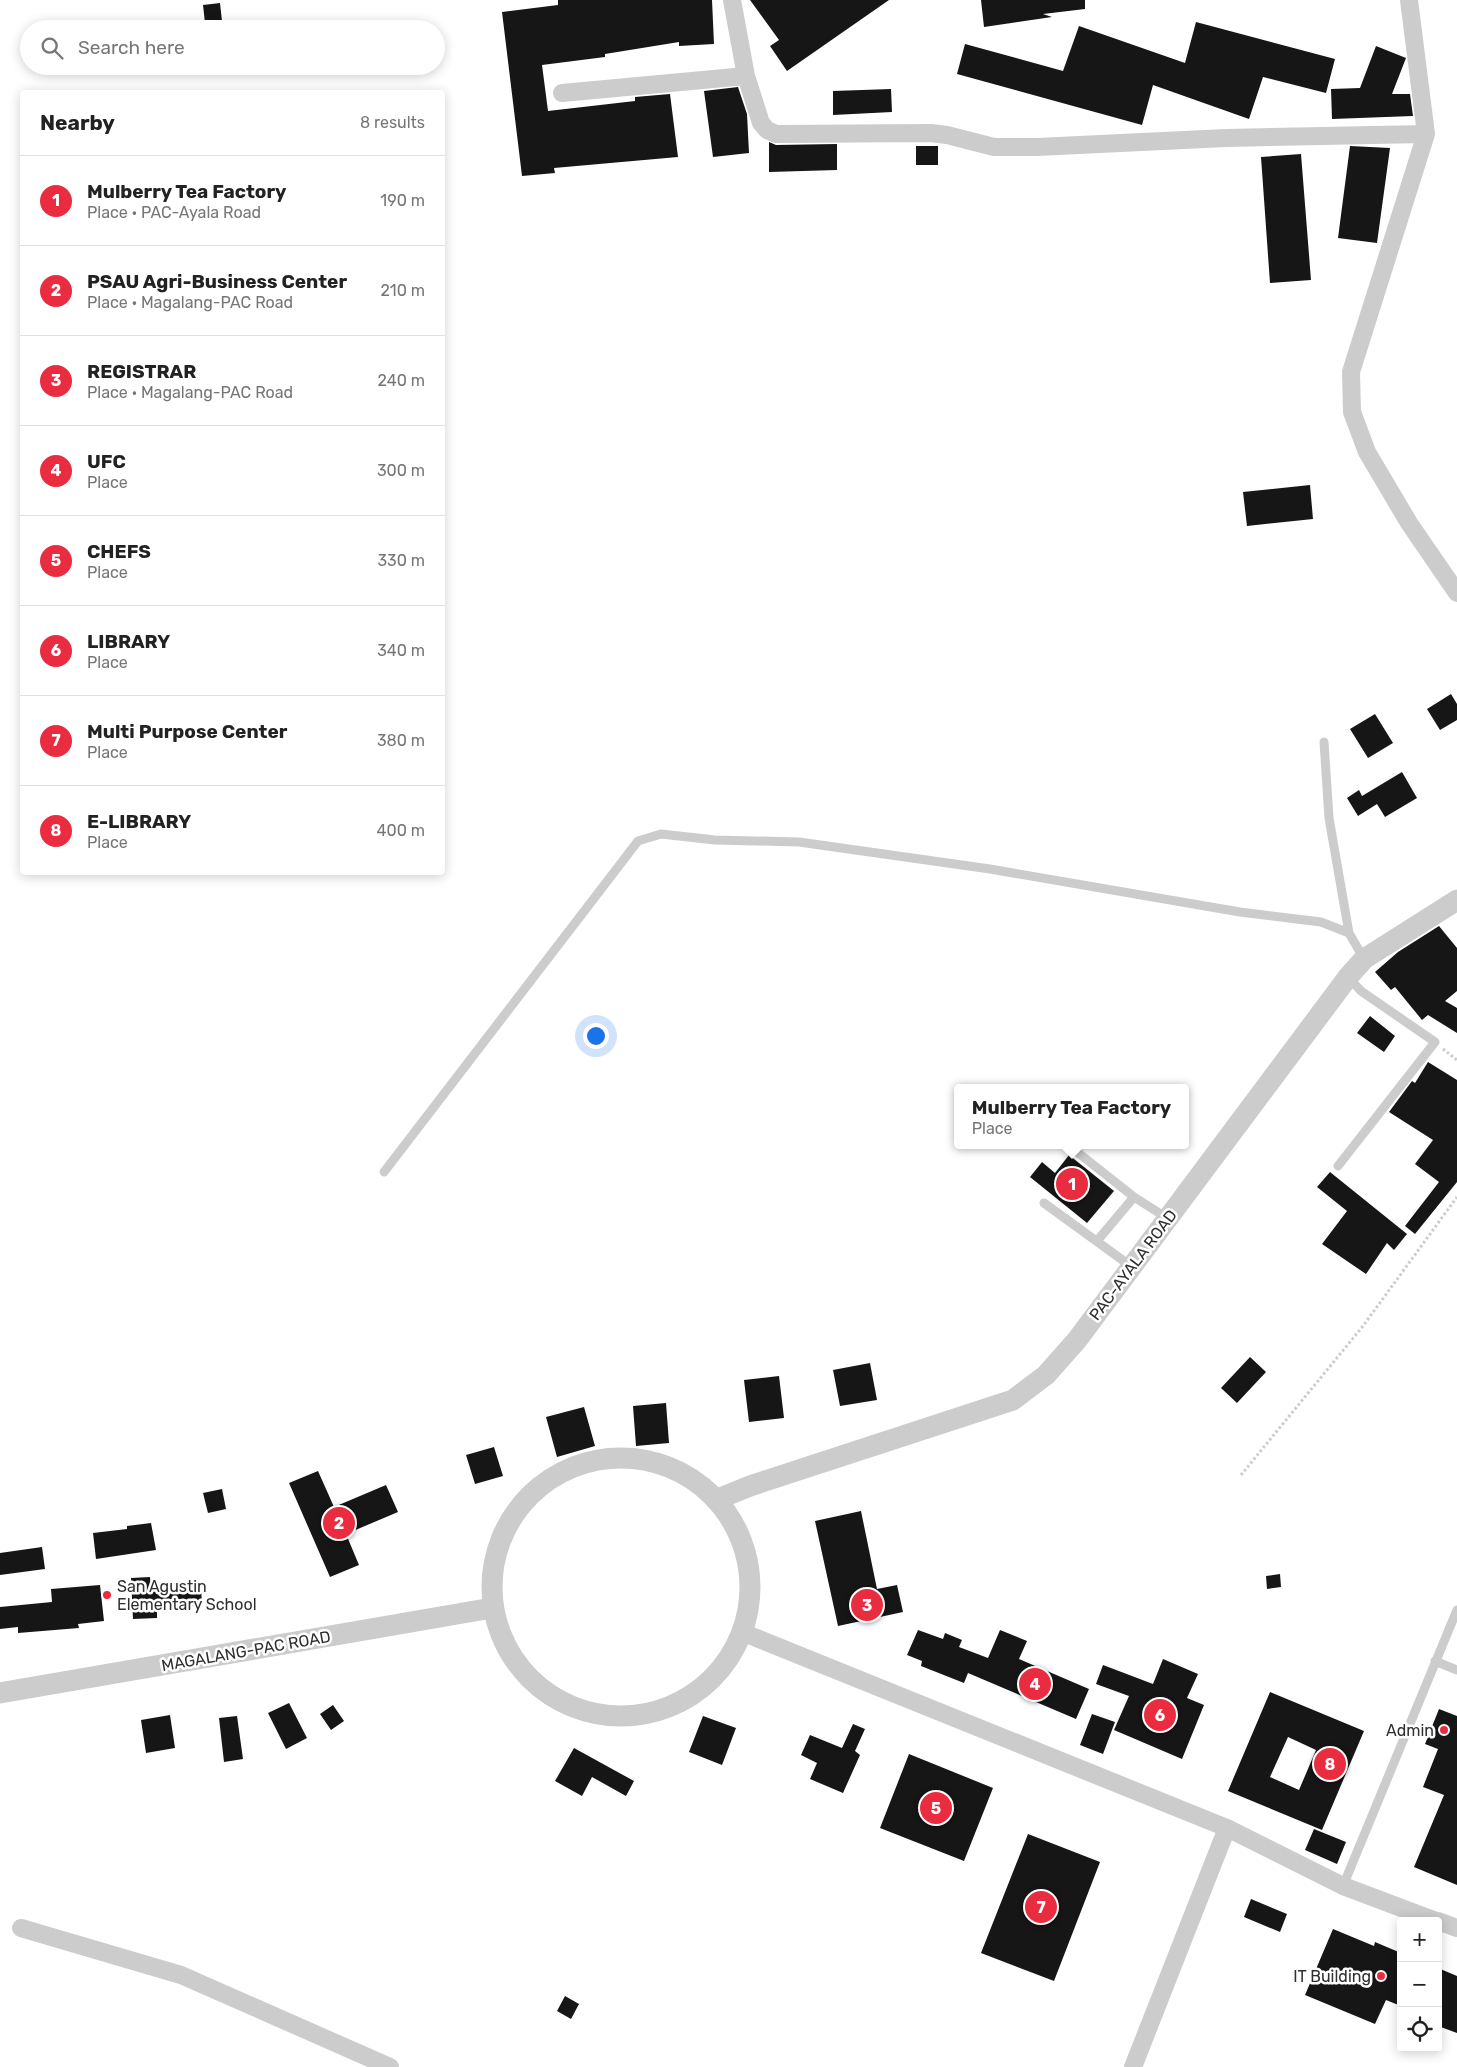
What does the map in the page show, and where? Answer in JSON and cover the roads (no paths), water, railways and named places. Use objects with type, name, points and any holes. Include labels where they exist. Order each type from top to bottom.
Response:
[{"type":"street","points":[[732,0],[746,76],[761,124],[767,130],[776,134],[930,134],[947,135],[994,147],[1037,148],[1226,138],[1426,134]]},
{"type":"street","points":[[1409,0],[1426,134],[1350,372],[1350,390],[1352,412],[1368,452],[1409,524],[1457,593]]},
{"type":"street","points":[[562,94],[746,76]]},
{"type":"street","name":"PAC-AYALA ROAD","points":[[718,1499],[750,1486],[1013,1400],[1046,1375],[1077,1340],[1348,977],[1364,959],[1457,900]]},
{"type":"street","points":[[604,1458],[646,1460],[685,1474],[718,1499],[743,1539],[752,1586],[744,1633],[723,1670],[691,1698],[651,1714],[608,1717],[567,1706],[532,1682],[506,1648],[492,1608],[492,1566],[505,1527],[530,1494],[564,1470],[604,1458]]},
{"type":"street","name":"MAGALANG-PAC ROAD","points":[[0,1693],[492,1608]]},
{"type":"street","points":[[744,1633],[1227,1828],[1343,1886],[1426,1917]]},
{"type":"street","points":[[1133,2067],[1227,1828]]},
{"type":"street","points":[[1442,1923],[1457,1928]]},
{"type":"street","points":[[21,1928],[181,1975],[390,2067]]},
{"type":"lane","points":[[1324,742],[1330,818],[1349,933],[1364,959]]},
{"type":"lane","points":[[384,1172],[638,841],[661,834],[714,840],[799,842],[981,867],[1240,912],[1321,922],[1349,933]]},
{"type":"lane","points":[[1338,1166],[1435,1042],[1360,991],[1348,977]]},
{"type":"lane","points":[[1073,1149],[1134,1197],[1168,1218]]},
{"type":"lane","points":[[1097,1241],[1134,1197]]},
{"type":"lane","points":[[1044,1203],[1132,1267]]},
{"type":"lane","points":[[1343,1886],[1434,1661],[1457,1610]]},
{"type":"lane","points":[[1434,1661],[1457,1670]]},
{"type":"place","name":"Mulberry Tea Factory","points":[[1072,1184]]},
{"type":"place","name":"PSAU Agri-Business Center","points":[[339,1523]]},
{"type":"place","name":"San Agustin Elementary School","points":[[107,1595]]},
{"type":"place","name":"REGISTRAR","points":[[867,1605]]},
{"type":"place","name":"UFC","points":[[1035,1684]]},
{"type":"place","name":"LIBRARY","points":[[1160,1715]]},
{"type":"place","name":"Admin","points":[[1444,1730]]},
{"type":"place","name":"E-LIBRARY","points":[[1330,1764]]},
{"type":"place","name":"CHEFS","points":[[936,1808]]},
{"type":"place","name":"Multi Purpose Center","points":[[1041,1907]]},
{"type":"place","name":"IT Building","points":[[1381,1976]]}]
